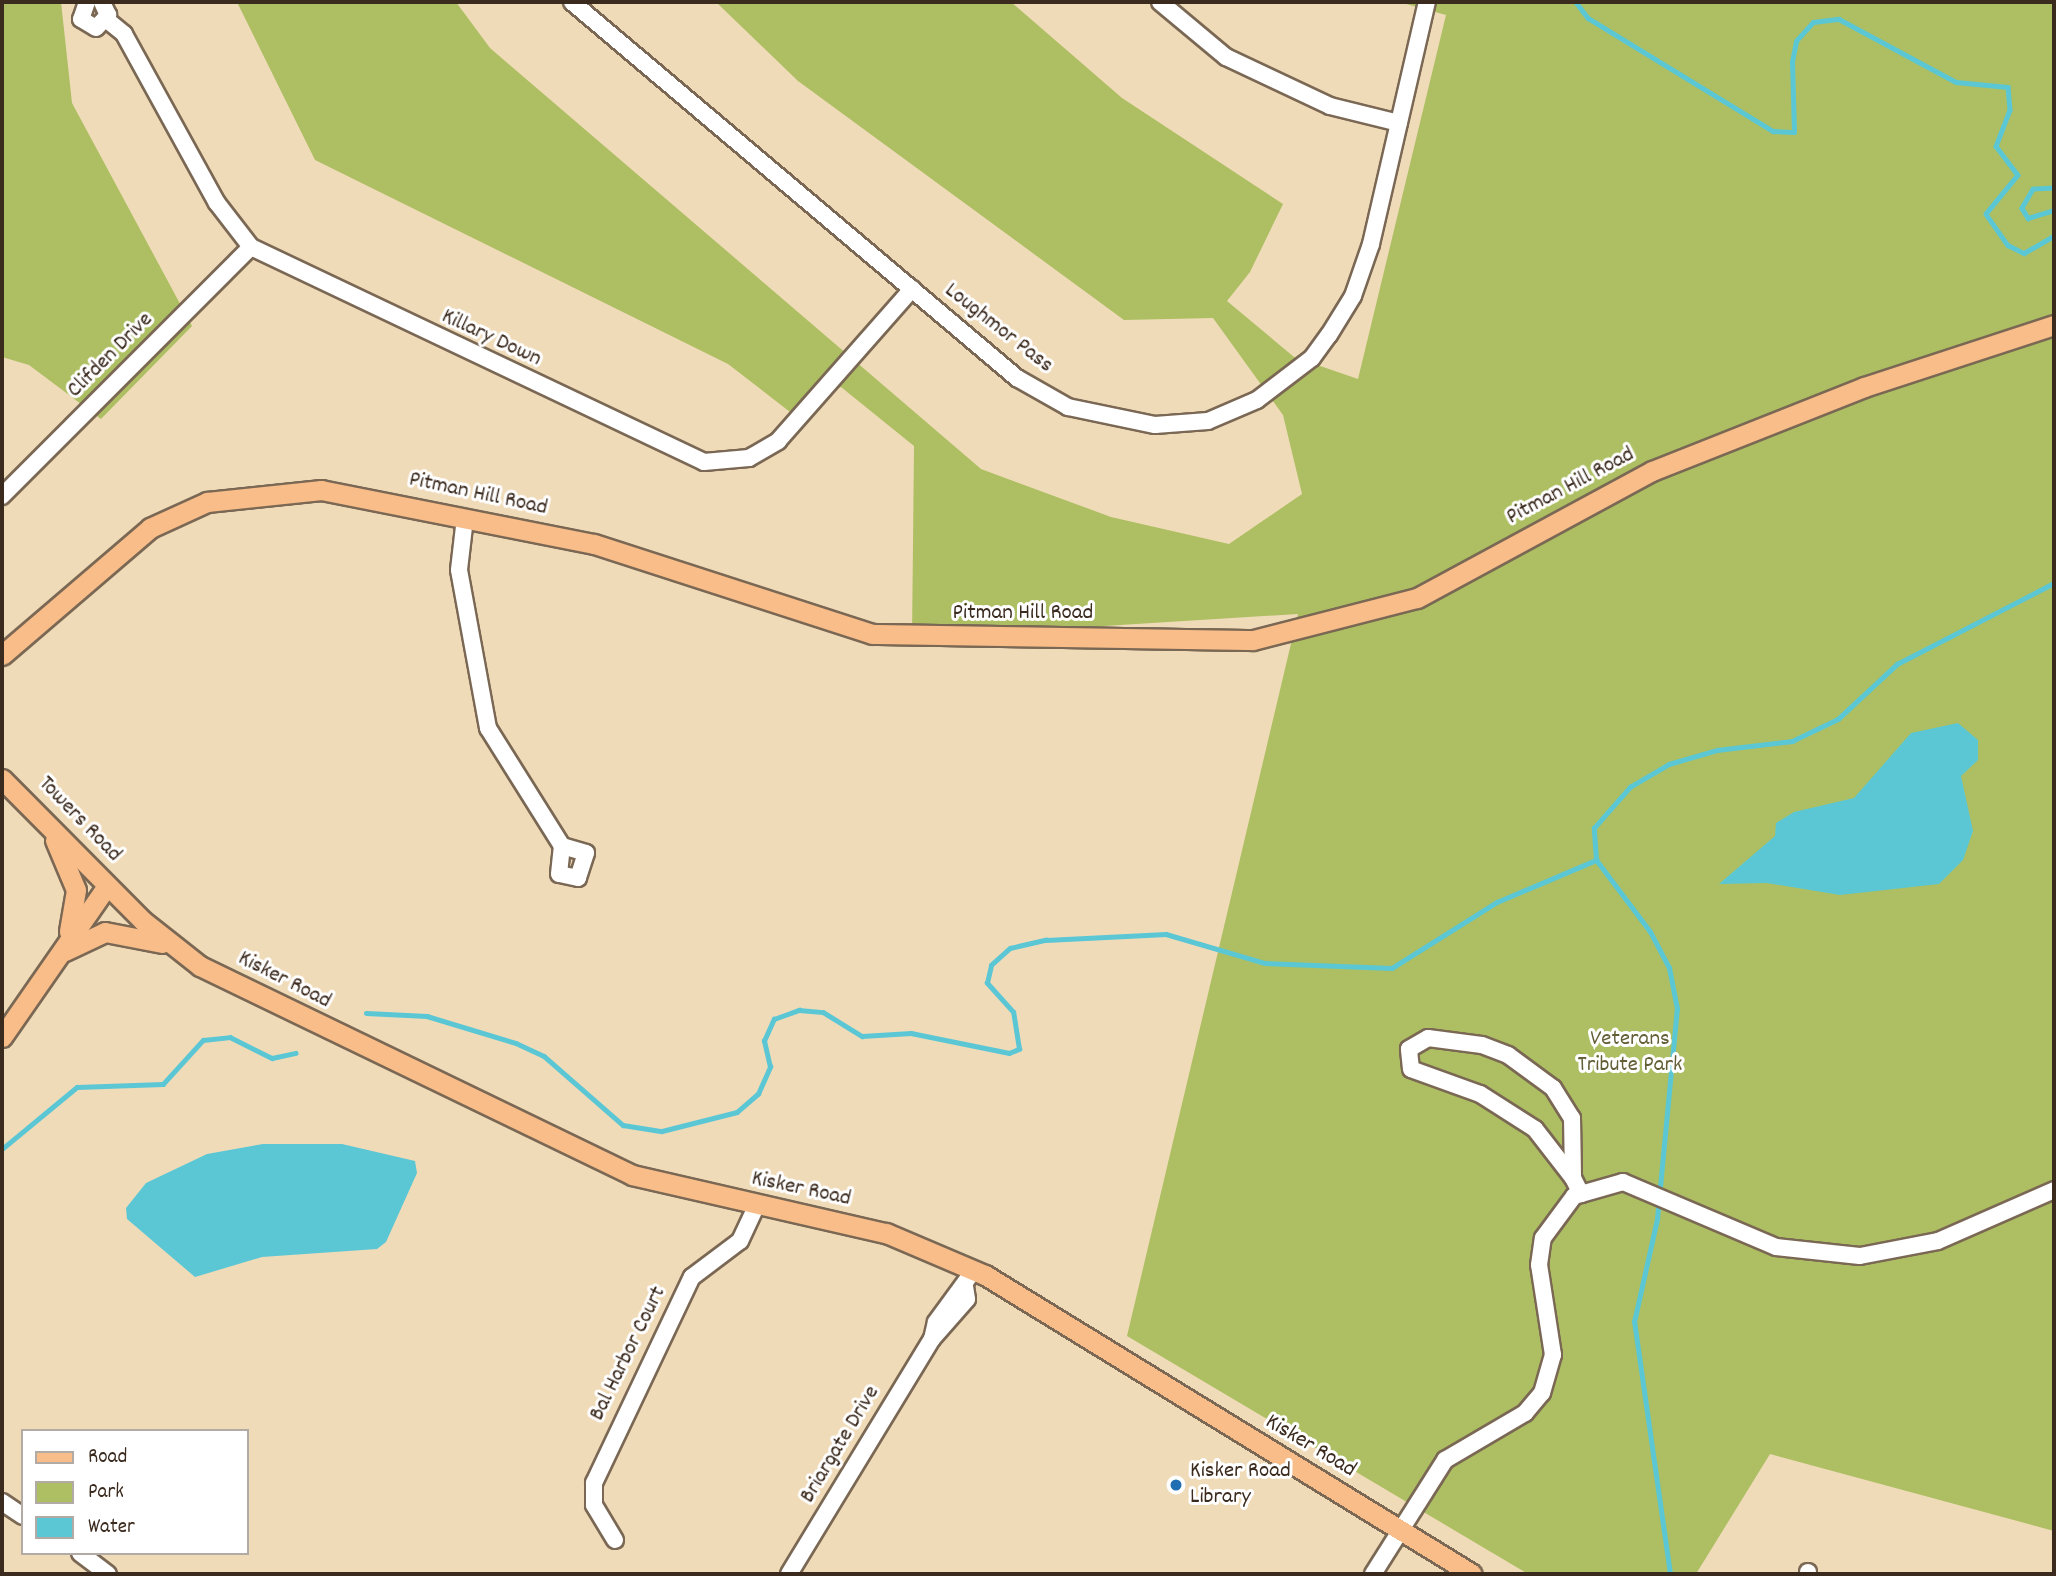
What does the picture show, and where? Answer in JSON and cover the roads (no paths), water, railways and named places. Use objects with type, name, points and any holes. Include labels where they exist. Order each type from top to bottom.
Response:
[{"type":"main road","name":"Pitman Hill Road","points":[[2,655],[150,528],[207,502],[321,490],[594,544],[872,634],[1253,640],[1417,598],[1652,471],[1864,387],[2054,325]]},
{"type":"main road","name":"Towers Road","points":[[2,779],[38,809],[107,886],[44,971],[2,1037]]},
{"type":"main road","points":[[38,809],[74,878],[75,903],[63,947]]},
{"type":"main road","name":"Kisker Road","points":[[107,886],[179,952],[366,1051],[632,1175],[755,1206],[886,1233],[970,1278],[1472,1574]]},
{"type":"main road","points":[[44,971],[97,933],[142,936],[179,952]]},
{"type":"street","points":[[87,2],[83,23],[96,28],[107,20]]},
{"type":"street","name":"Killary Down","points":[[102,2],[107,20],[124,34],[217,203],[251,247],[475,358],[713,463],[749,458],[778,441],[912,289]]},
{"type":"street","name":"Loughmor Pass","points":[[572,2],[1017,378],[1068,407],[1140,424],[1208,421],[1282,382],[1312,358],[1339,319],[1367,256],[1427,2]]},
{"type":"street","points":[[1160,2],[1226,57],[1330,106],[1399,123]]},
{"type":"street","name":"Clifden Drive","points":[[2,496],[251,247]]},
{"type":"street","points":[[465,518],[459,570],[488,728],[562,846]]},
{"type":"street","points":[[1573,1178],[1569,1105],[1533,1071],[1508,1055],[1455,1040],[1428,1038],[1409,1049],[1411,1069],[1480,1094],[1527,1123],[1573,1178],[1581,1194]]},
{"type":"street","points":[[1373,1574],[1445,1460],[1525,1413],[1542,1394],[1553,1355],[1539,1265],[1543,1238],[1557,1214],[1581,1194],[1610,1181],[1662,1195],[1776,1247],[1860,1256],[1938,1241],[2054,1190]]},
{"type":"street","name":"Bal Harbor Court","points":[[615,1540],[594,1505],[594,1483],[692,1277],[740,1241],[755,1206]]},
{"type":"street","name":"Briargate Drive","points":[[789,1574],[932,1339],[967,1299],[970,1278]]},
{"type":"street","points":[[2,1502],[21,1515]]},
{"type":"street","points":[[83,1555],[108,1574]]},
{"type":"water","points":[[1958,723],[1978,740],[1978,760],[1961,776],[1973,831],[1963,860],[1939,884],[1840,895],[1767,883],[1719,884],[1775,836],[1776,823],[1794,812],[1854,798],[1911,733]]},
{"type":"water","points":[[263,1144],[342,1144],[415,1161],[417,1173],[386,1242],[377,1249],[262,1257],[195,1277],[127,1219],[126,1208],[146,1183],[207,1154]]},
{"type":"waterway","points":[[1576,2],[1588,18],[1773,131],[1794,132],[1792,62],[1796,41],[1813,22],[1839,19],[1956,82],[2008,87],[2010,110],[1996,146],[2018,175],[1986,214],[2008,245],[2024,253],[2054,236]]},
{"type":"waterway","points":[[2054,188],[2033,189],[2022,208],[2028,218],[2054,210]]},
{"type":"waterway","points":[[1670,1574],[1634,1322],[1657,1219],[1677,1009],[1669,968],[1650,932],[1596,860],[1594,828],[1630,787],[1669,764],[1717,750],[1792,741],[1838,719],[1897,664],[2054,583]]},
{"type":"waterway","points":[[366,1013],[427,1016],[516,1043],[544,1056],[623,1125],[662,1131],[737,1112],[758,1094],[770,1067],[764,1041],[774,1019],[799,1010],[823,1012],[862,1036],[911,1033],[1009,1053],[1019,1049],[1013,1012],[987,983],[991,965],[1010,948],[1046,940],[1166,934],[1265,963],[1392,968],[1497,902],[1596,860]]},
{"type":"waterway","points":[[2,1149],[77,1087],[163,1084],[203,1040],[230,1037],[272,1058],[295,1053]]},
{"type":"place","name":"Kisker Road Library","points":[[1176,1485]]},
{"type":"park label","name":"Veterans Tribute Park","points":[[1630,1053]]}]
